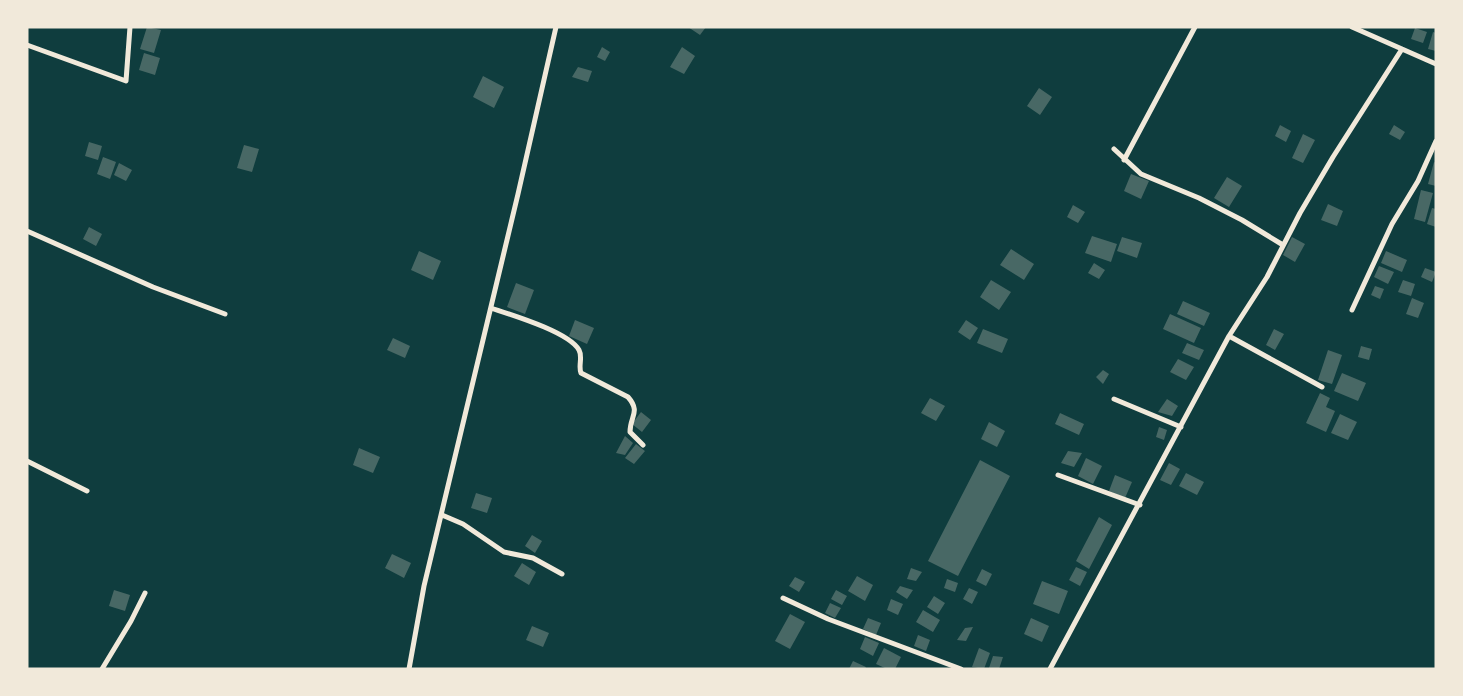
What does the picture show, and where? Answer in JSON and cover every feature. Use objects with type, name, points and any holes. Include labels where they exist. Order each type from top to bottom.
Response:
[{"type":"street","points":[[27,45],[126,81],[130,27]]},
{"type":"street","points":[[409,669],[424,586],[556,27]]},
{"type":"street","points":[[1124,160],[1195,27]]},
{"type":"street","points":[[1352,27],[1436,64]]},
{"type":"street","points":[[1050,669],[1229,336],[1267,277],[1333,156],[1402,49]]},
{"type":"street","points":[[1352,310],[1392,224],[1418,181],[1436,141]]},
{"type":"street","points":[[1114,149],[1141,174],[1199,198],[1283,245]]},
{"type":"street","points":[[27,231],[153,287],[225,314]]},
{"type":"street","points":[[491,308],[530,321],[574,344],[580,353],[581,373],[628,397],[633,402],[636,409],[630,432],[643,445]]},
{"type":"street","points":[[1229,336],[1322,387]]},
{"type":"street","points":[[1114,399],[1181,428]]},
{"type":"street","points":[[27,461],[87,491]]},
{"type":"street","points":[[1058,475],[1140,505]]},
{"type":"street","points":[[442,515],[463,524],[504,552],[533,558],[562,574]]},
{"type":"street","points":[[102,669],[145,593]]},
{"type":"street","points":[[783,598],[803,605],[828,619],[961,669]]},
{"type":"building","points":[[147,27],[161,30],[154,53],[140,49]]},
{"type":"building","points":[[688,27],[706,27],[700,35]]},
{"type":"building","points":[[1415,28],[1427,32],[1423,43],[1411,39]]},
{"type":"building","points":[[1433,32],[1436,33],[1436,51],[1428,49]]},
{"type":"building","points":[[602,47],[610,52],[605,61],[597,57]]},
{"type":"building","points":[[682,47],[695,56],[684,74],[670,67]]},
{"type":"building","points":[[144,53],[160,58],[155,75],[139,70]]},
{"type":"building","points":[[578,67],[592,71],[588,82],[572,77]]},
{"type":"building","points":[[483,76],[504,87],[494,108],[473,97]]},
{"type":"building","points":[[1039,88],[1052,97],[1040,115],[1027,106]]},
{"type":"building","points":[[1280,125],[1291,131],[1286,142],[1275,136]]},
{"type":"building","points":[[1394,125],[1405,132],[1400,140],[1389,134]]},
{"type":"building","points":[[1303,134],[1315,140],[1303,163],[1292,158]]},
{"type":"building","points":[[89,142],[102,146],[98,160],[85,156]]},
{"type":"building","points":[[244,145],[259,149],[252,172],[237,168]]},
{"type":"building","points":[[103,157],[116,162],[110,179],[97,174]]},
{"type":"building","points":[[1434,162],[1436,163],[1436,186],[1428,184]]},
{"type":"building","points":[[119,163],[132,170],[126,181],[114,175]]},
{"type":"building","points":[[1131,174],[1149,181],[1141,199],[1124,191]]},
{"type":"building","points":[[1227,177],[1242,186],[1229,207],[1214,198]]},
{"type":"building","points":[[1421,190],[1433,193],[1425,222],[1414,219]]},
{"type":"building","points":[[1328,204],[1343,211],[1337,226],[1321,220]]},
{"type":"building","points":[[1073,205],[1085,212],[1078,223],[1067,217]]},
{"type":"building","points":[[1432,208],[1436,209],[1436,227],[1427,224]]},
{"type":"building","points":[[89,227],[102,234],[96,246],[83,239]]},
{"type":"building","points":[[1092,236],[1117,244],[1111,262],[1085,253]]},
{"type":"building","points":[[1122,237],[1142,243],[1137,258],[1117,251]]},
{"type":"building","points":[[1292,237],[1305,244],[1295,262],[1283,255]]},
{"type":"building","points":[[1011,249],[1034,264],[1024,280],[1000,265]]},
{"type":"building","points":[[419,251],[441,261],[433,280],[411,270]]},
{"type":"building","points":[[1386,251],[1407,260],[1402,272],[1381,263]]},
{"type":"building","points":[[1094,263],[1105,270],[1099,279],[1088,273]]},
{"type":"building","points":[[1379,266],[1394,272],[1388,284],[1374,277]]},
{"type":"building","points":[[1425,268],[1436,272],[1432,282],[1421,277]]},
{"type":"building","points":[[991,280],[1011,292],[999,310],[980,297]]},
{"type":"building","points":[[1403,280],[1415,284],[1411,296],[1398,292]]},
{"type":"building","points":[[516,283],[534,290],[525,314],[507,307]]},
{"type":"building","points":[[1375,286],[1384,289],[1380,299],[1371,295]]},
{"type":"building","points":[[1412,298],[1424,303],[1418,318],[1406,314]]},
{"type":"building","points":[[1183,301],[1210,313],[1204,326],[1177,314]]},
{"type":"building","points":[[1170,314],[1201,328],[1194,343],[1163,329]]},
{"type":"building","points":[[575,320],[594,328],[587,344],[569,336]]},
{"type":"building","points":[[966,320],[978,328],[970,340],[958,332]]},
{"type":"building","points":[[983,329],[1008,339],[1002,353],[977,343]]},
{"type":"building","points":[[1274,329],[1284,334],[1275,350],[1266,345]]},
{"type":"building","points":[[393,338],[410,346],[405,358],[387,350]]},
{"type":"building","points":[[1187,343],[1204,350],[1199,360],[1182,353]]},
{"type":"building","points":[[1361,346],[1372,349],[1369,360],[1358,357]]},
{"type":"building","points":[[1328,350],[1342,355],[1332,384],[1318,380]]},
{"type":"building","points":[[1178,359],[1194,367],[1186,380],[1170,372]]},
{"type":"building","points":[[1103,370],[1109,374],[1103,384],[1096,377]]},
{"type":"building","points":[[1342,373],[1366,383],[1358,401],[1334,391]]},
{"type":"building","points":[[1320,393],[1330,398],[1326,407],[1335,411],[1326,432],[1306,423]]},
{"type":"building","points":[[930,398],[945,406],[936,421],[921,413]]},
{"type":"building","points":[[1167,399],[1178,406],[1172,416],[1158,412]]},
{"type":"building","points":[[641,412],[651,420],[642,432],[632,424]]},
{"type":"building","points":[[1060,413],[1084,424],[1079,435],[1055,424]]},
{"type":"building","points":[[1340,414],[1357,422],[1348,440],[1331,433]]},
{"type":"building","points":[[989,422],[1005,431],[997,447],[981,439]]},
{"type":"building","points":[[1159,427],[1167,430],[1164,440],[1156,437]]},
{"type":"building","points":[[625,436],[633,443],[625,455],[616,453]]},
{"type":"building","points":[[636,444],[645,451],[634,464],[625,458]]},
{"type":"building","points":[[359,448],[380,457],[373,473],[353,465]]},
{"type":"building","points":[[1068,451],[1082,453],[1074,467],[1061,463]]},
{"type":"building","points":[[1086,458],[1102,466],[1093,484],[1078,476]]},
{"type":"building","points":[[980,460],[1010,476],[958,576],[928,561]]},
{"type":"building","points":[[1169,463],[1180,469],[1171,485],[1160,480]]},
{"type":"building","points":[[1186,473],[1204,482],[1197,495],[1179,486]]},
{"type":"building","points":[[1115,475],[1132,482],[1125,498],[1109,491]]},
{"type":"building","points":[[476,493],[492,498],[487,513],[471,508]]},
{"type":"building","points":[[1099,517],[1112,525],[1089,569],[1076,561]]},
{"type":"building","points":[[532,535],[542,541],[535,553],[525,546]]},
{"type":"building","points":[[392,554],[411,563],[404,578],[385,568]]},
{"type":"building","points":[[522,563],[536,572],[529,585],[514,576]]},
{"type":"building","points":[[1076,567],[1087,572],[1080,586],[1069,580]]},
{"type":"building","points":[[911,568],[922,572],[916,581],[907,579]]},
{"type":"building","points":[[982,569],[992,574],[986,586],[976,581]]},
{"type":"building","points":[[857,576],[873,585],[865,601],[848,591]]},
{"type":"building","points":[[795,577],[805,582],[799,592],[789,586]]},
{"type":"building","points":[[947,579],[958,583],[955,592],[944,588]]},
{"type":"building","points":[[1042,581],[1068,591],[1059,614],[1033,604]]},
{"type":"building","points":[[900,586],[913,590],[907,599],[896,592]]},
{"type":"building","points":[[969,588],[978,592],[972,604],[963,599]]},
{"type":"building","points":[[114,590],[130,595],[125,611],[109,606]]},
{"type":"building","points":[[836,590],[847,596],[842,605],[831,599]]},
{"type":"building","points":[[934,596],[945,603],[938,614],[927,607]]},
{"type":"building","points":[[891,599],[903,604],[898,615],[887,610]]},
{"type":"building","points":[[830,603],[841,608],[835,618],[825,613]]},
{"type":"building","points":[[923,610],[940,620],[933,632],[916,622]]},
{"type":"building","points":[[790,614],[805,622],[790,649],[775,641]]},
{"type":"building","points":[[868,618],[881,623],[876,635],[863,629]]},
{"type":"building","points":[[1031,618],[1049,626],[1042,642],[1024,634]]},
{"type":"building","points":[[532,626],[549,633],[543,647],[526,640]]},
{"type":"building","points":[[973,627],[966,641],[957,640],[965,628]]},
{"type":"building","points":[[918,635],[930,640],[926,651],[914,646]]},
{"type":"building","points":[[865,637],[879,643],[873,656],[860,649]]},
{"type":"building","points":[[884,648],[901,657],[895,669],[887,669],[876,664]]},
{"type":"building","points":[[979,648],[990,653],[984,669],[972,667]]},
{"type":"building","points":[[993,656],[1003,657],[999,669],[989,668]]},
{"type":"building","points":[[853,661],[866,667],[865,669],[849,669]]}]
